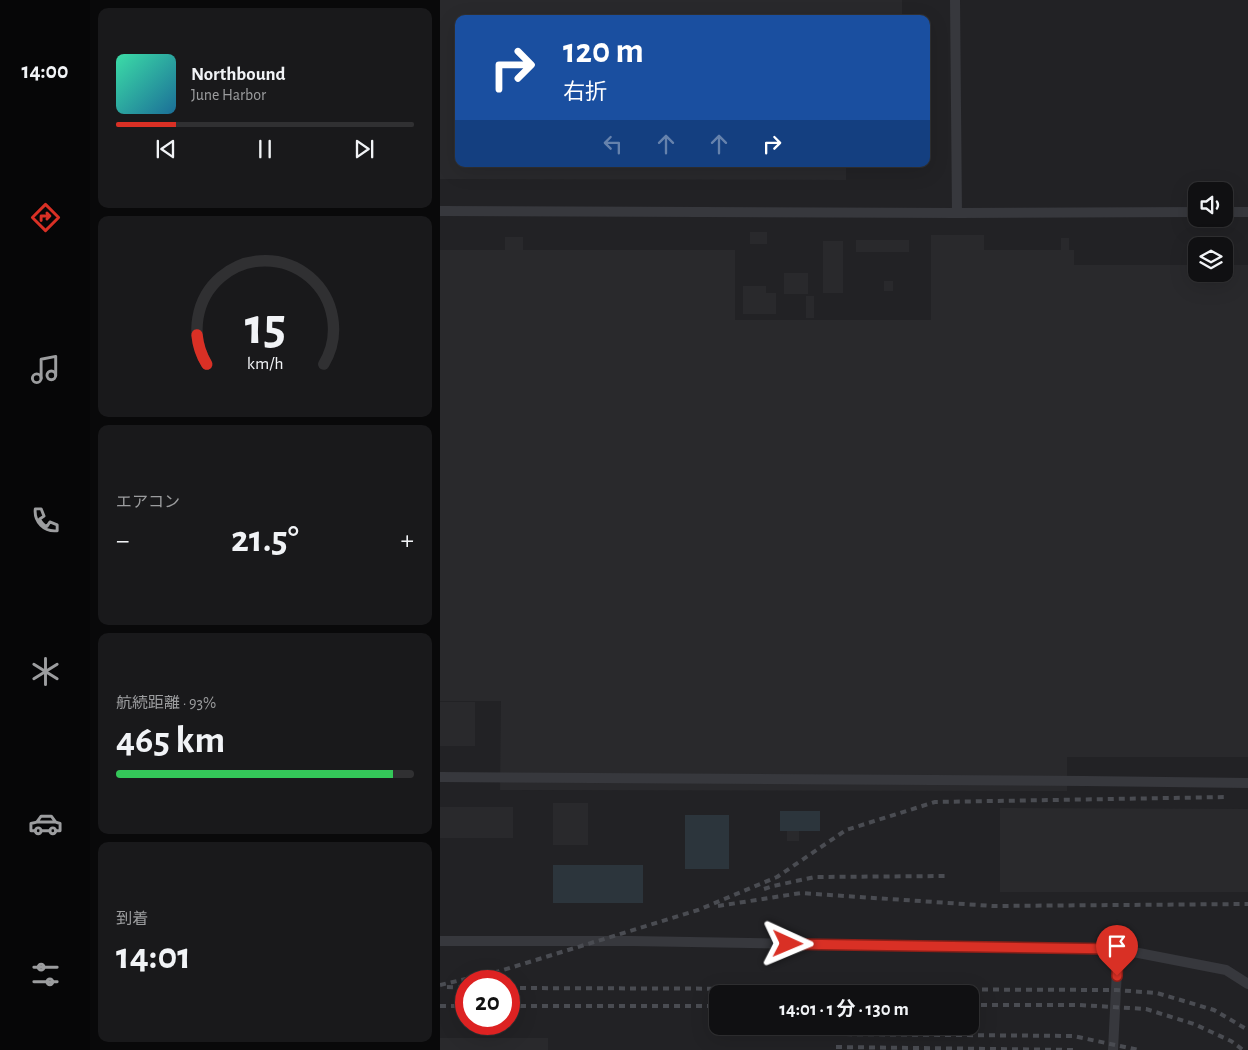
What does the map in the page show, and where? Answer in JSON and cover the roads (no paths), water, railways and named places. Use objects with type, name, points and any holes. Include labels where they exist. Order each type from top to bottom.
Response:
[{"type":"lane","points":[[955,0],[957,213]]},
{"type":"lane","points":[[440,211],[1188,212]]},
{"type":"lane","points":[[1233,212],[1248,212]]},
{"type":"lane","points":[[440,777],[1065,780],[1248,783]]},
{"type":"lane","points":[[440,941],[632,941],[1118,949],[1226,970],[1248,984]]},
{"type":"lane","points":[[1113,1050],[1118,949]]},
{"type":"railway","points":[[440,985],[500,971],[698,910],[777,877],[846,830],[935,802],[1228,797]]},
{"type":"railway","points":[[764,889],[815,877],[948,876]]},
{"type":"railway","points":[[718,906],[801,893],[993,906],[1248,904]]},
{"type":"railway","points":[[447,987],[455,987]]},
{"type":"railway","points":[[520,988],[1116,990],[1157,993],[1214,1010],[1248,1030]]},
{"type":"railway","points":[[979,1005],[1079,1005],[1146,1009],[1194,1024],[1231,1041],[1243,1050]]},
{"type":"railway","points":[[440,1006],[455,1006]]},
{"type":"railway","points":[[520,1006],[709,1006]]},
{"type":"railway","points":[[954,1035],[1073,1036],[1139,1050]]},
{"type":"railway","points":[[836,1047],[1074,1050]]}]
